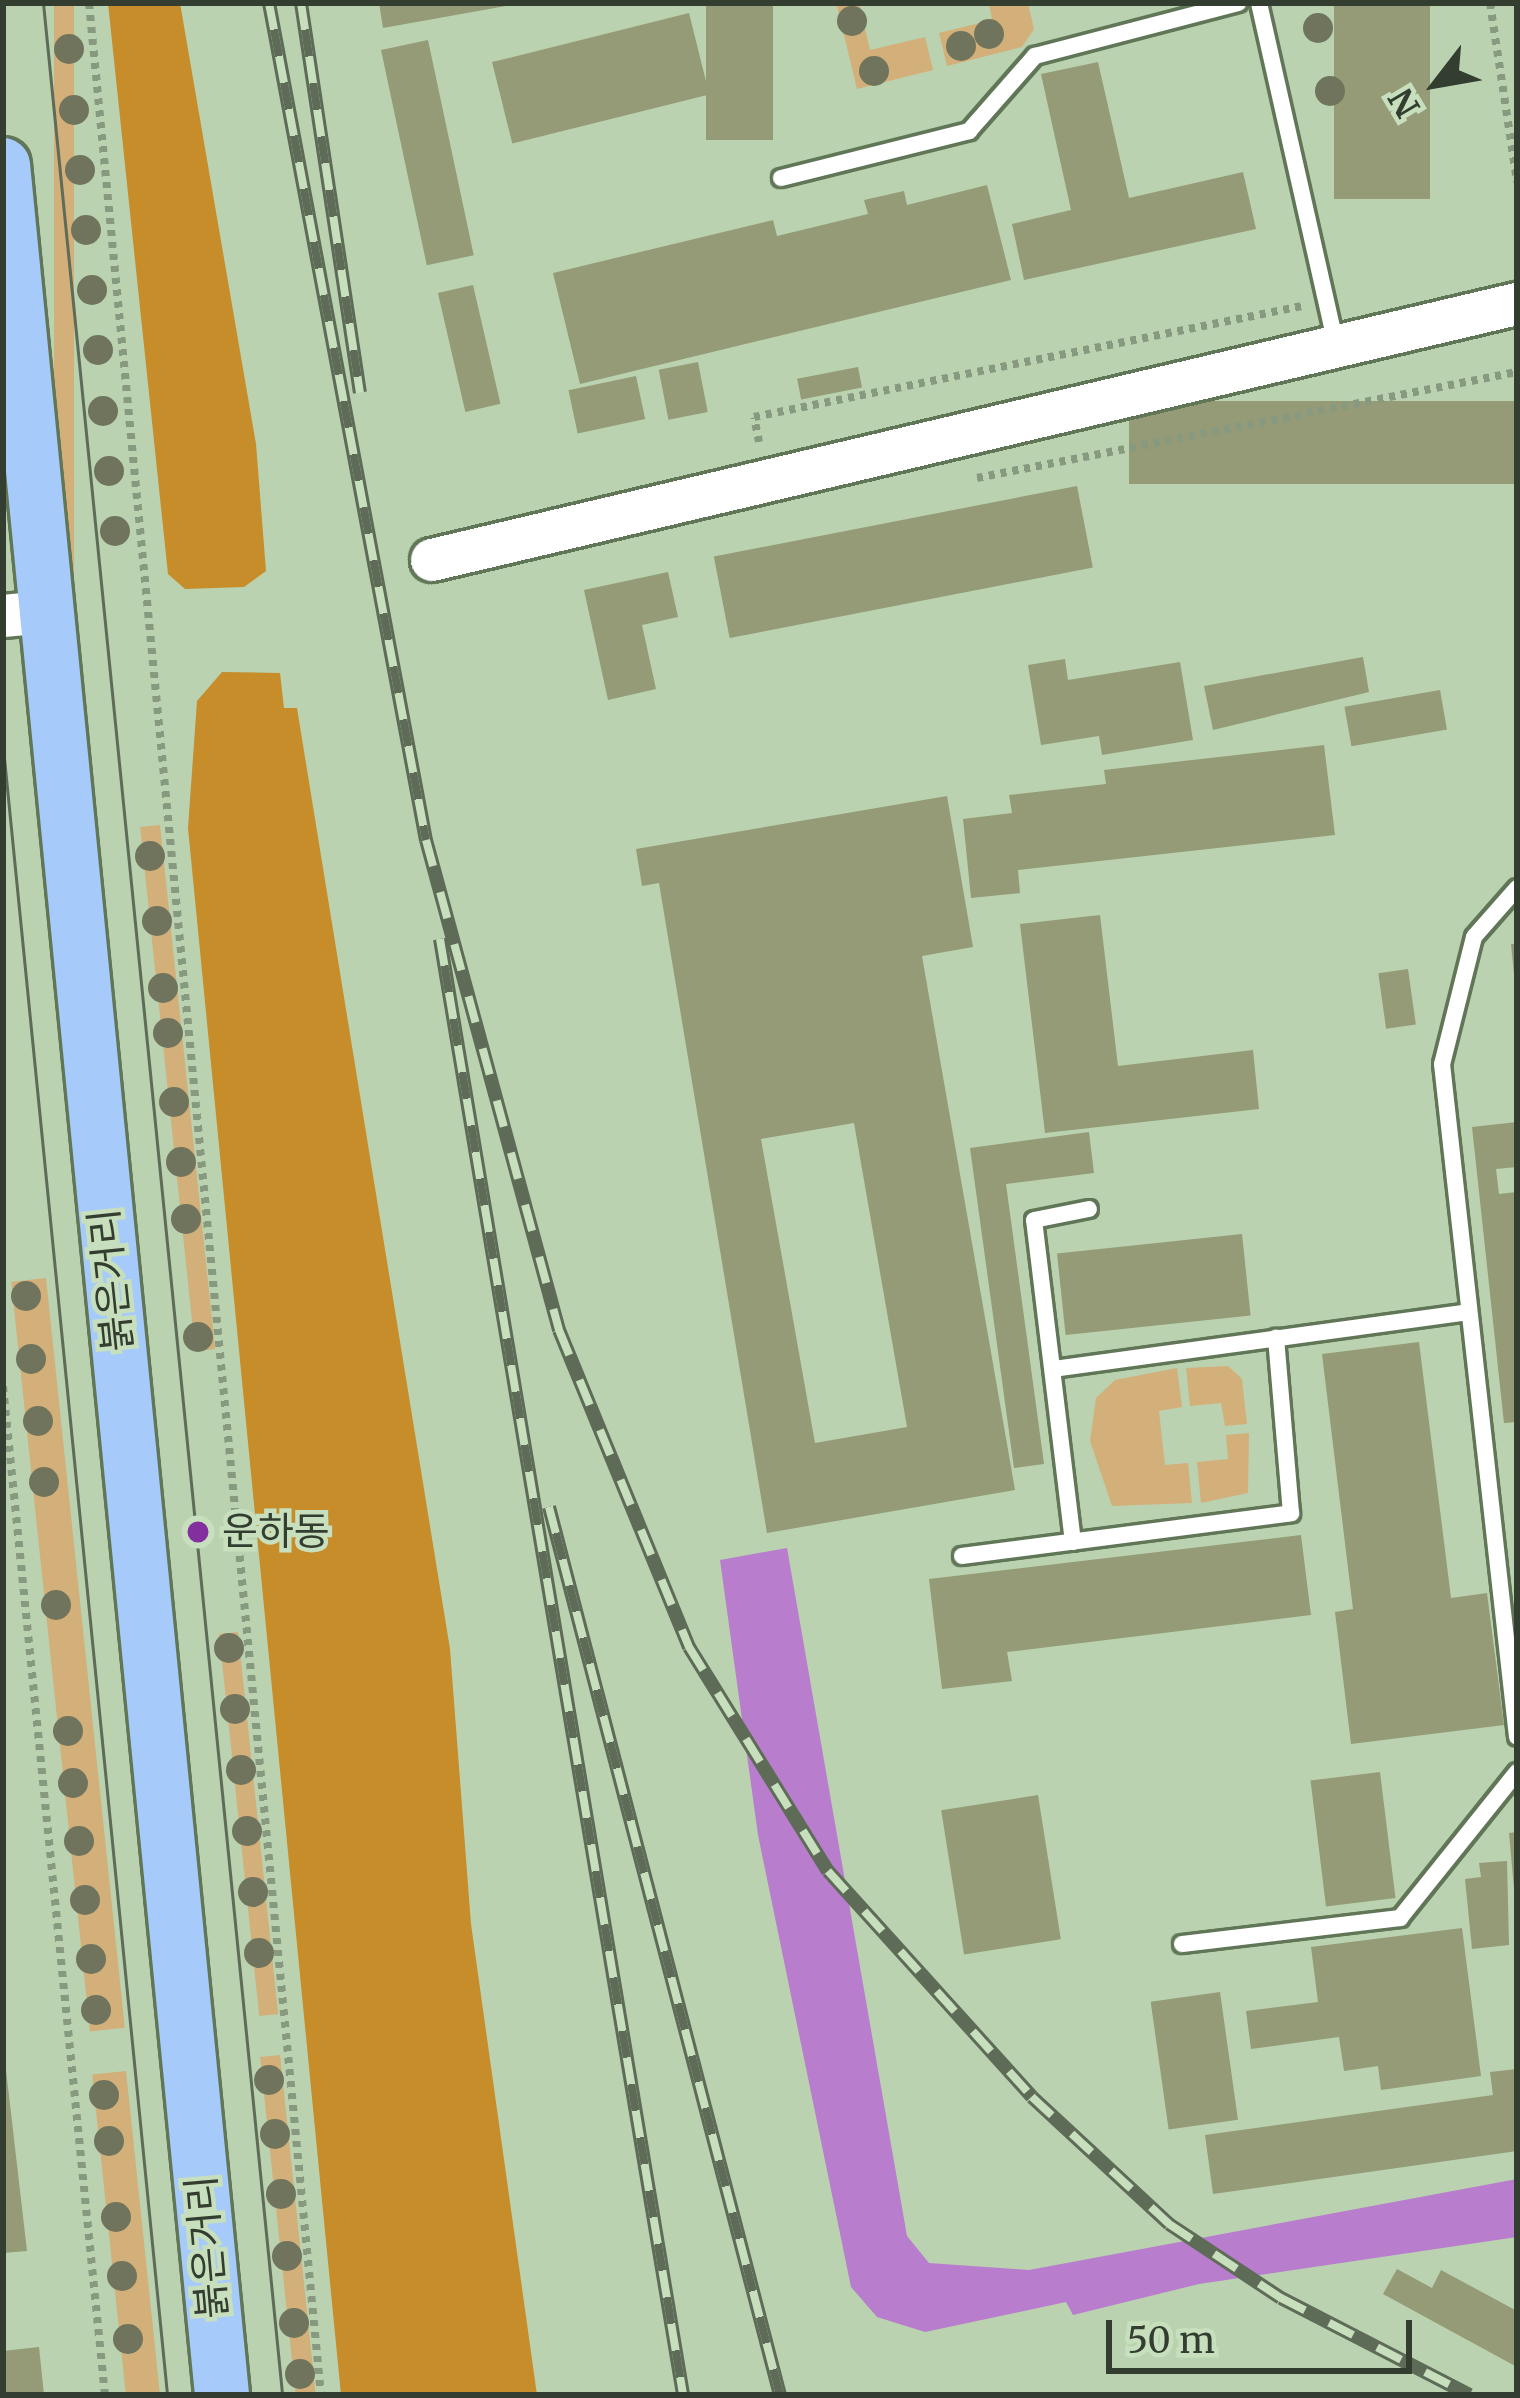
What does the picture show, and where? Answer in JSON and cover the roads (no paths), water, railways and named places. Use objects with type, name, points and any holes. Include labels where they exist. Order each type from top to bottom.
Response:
[{"type":"main road","name":"붉은거리","points":[[3,165],[24,614],[222,2395]]},
{"type":"street","points":[[432,560],[1517,304]]},
{"type":"lane","points":[[781,178],[969,131],[1035,56],[1238,3]]},
{"type":"lane","points":[[1259,3],[1336,346]]},
{"type":"lane","points":[[1517,888],[1474,938],[1442,1064],[1465,1313],[1517,1737]]},
{"type":"lane","points":[[1072,1542],[1034,1220],[1089,1209]]},
{"type":"lane","points":[[1053,1369],[1465,1313]]},
{"type":"lane","points":[[962,1556],[1292,1513],[1276,1338]]},
{"type":"lane","points":[[1182,1944],[1400,1918],[1517,1772]]},
{"type":"tram line","points":[[43,3],[282,2395]]},
{"type":"tram line","points":[[3,748],[167,2395]]},
{"type":"railway","points":[[269,3],[426,840],[559,1330],[689,1647],[828,1871],[1032,2097],[1169,2224],[1281,2298],[1470,2395]]},
{"type":"railway","points":[[301,3],[360,393]]},
{"type":"railway","points":[[440,939],[683,2395]]},
{"type":"railway","points":[[549,1507],[780,2395]]},
{"type":"place","name":"운하동","points":[[198,1532]]}]
